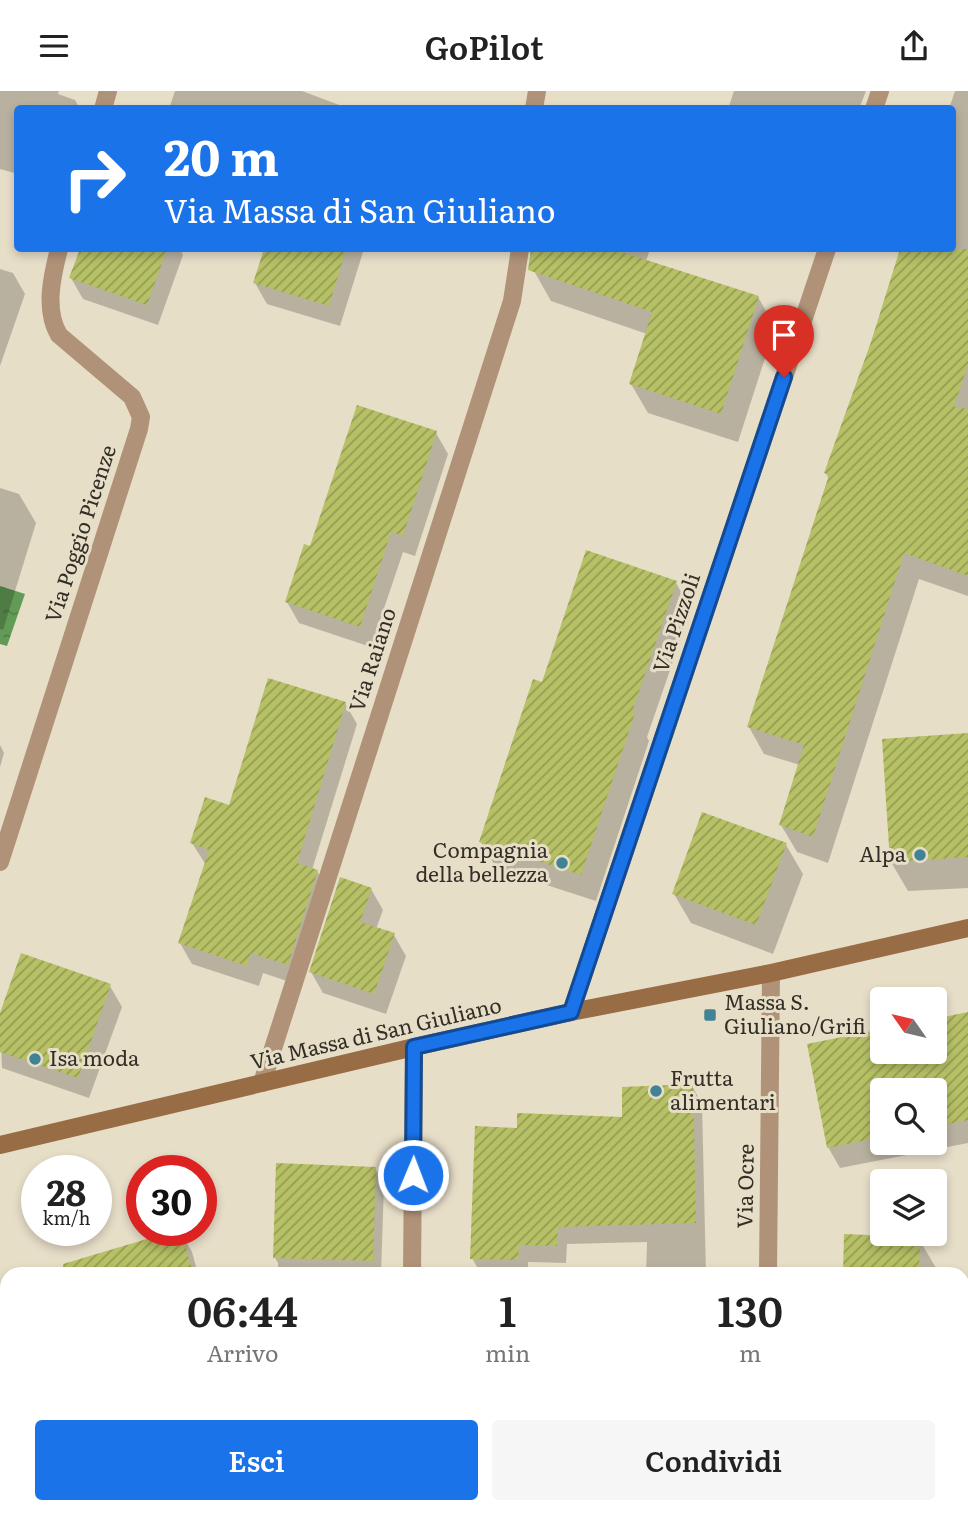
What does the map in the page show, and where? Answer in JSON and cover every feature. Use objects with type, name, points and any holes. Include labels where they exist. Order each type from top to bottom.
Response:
[{"type":"street","name":"Via Poggio Picenze","points":[[0,862],[141,417],[132,397],[59,335],[54,327],[51,300],[59,252]]},
{"type":"street","name":"Via Raiano","points":[[262,1083],[512,301],[520,252]]},
{"type":"street","name":"Via Pizzoli","points":[[571,1012],[826,252]]},
{"type":"street","name":"Via Massa di San Giuliano","points":[[0,1145],[414,1047],[571,1012],[771,973],[968,928]]},
{"type":"street","name":"Via Ocre","points":[[768,1267],[771,973]]},
{"type":"street","points":[[412,1267],[414,1047]]},
{"type":"water","points":[[0,586],[25,594],[7,646],[0,644]]},
{"type":"building","points":[[956,249],[968,249],[968,364],[954,407],[968,409],[968,576],[904,553],[813,837],[779,825],[804,745],[747,727],[829,475],[824,473],[871,342],[899,252],[956,252]]},
{"type":"building","points":[[79,252],[166,252],[147,305],[69,278]]},
{"type":"building","points":[[263,252],[345,252],[329,306],[253,283]]},
{"type":"building","points":[[531,252],[621,252],[759,296],[721,414],[629,384],[652,312],[528,270]]},
{"type":"building","points":[[357,405],[437,431],[403,536],[391,532],[360,627],[285,602],[304,544],[310,546]]},
{"type":"building","points":[[586,550],[677,581],[632,712],[635,713],[581,875],[479,842],[533,679],[542,682]]},
{"type":"building","points":[[268,678],[346,702],[297,863],[318,870],[288,965],[251,953],[247,966],[178,943],[209,850],[190,843],[205,797],[229,805]]},
{"type":"building","points":[[968,733],[968,857],[890,862],[882,739]]},
{"type":"building","points":[[702,812],[787,843],[756,925],[672,894]]},
{"type":"building","points":[[340,877],[372,888],[360,922],[395,933],[374,994],[309,972]]},
{"type":"building","points":[[21,953],[111,984],[78,1078],[0,1052],[0,1013]]},
{"type":"building","points":[[968,1012],[968,1120],[947,1124],[947,1078],[870,1078],[870,1139],[827,1148],[807,1044],[870,1031],[870,1064],[947,1064],[947,1016]]},
{"type":"building","points":[[693,1084],[696,1223],[558,1227],[557,1246],[519,1245],[518,1260],[470,1259],[475,1126],[517,1128],[517,1113],[622,1117],[622,1087]]},
{"type":"building","points":[[276,1163],[376,1167],[373,1261],[273,1258]]},
{"type":"building","points":[[844,1234],[870,1235],[870,1246],[920,1246],[919,1267],[843,1267]]},
{"type":"building","points":[[126,1245],[185,1246],[191,1267],[63,1267],[63,1264]]},
{"type":"place","name":"Alpa","points":[[920,855]]},
{"type":"place","name":"Compagnia della bellezza","points":[[562,863]]},
{"type":"place","name":"Massa S. Giuliano/Grifi","points":[[710,1015]]},
{"type":"place","name":"Isa moda","points":[[35,1059]]},
{"type":"place","name":"Frutta alimentari","points":[[656,1091]]},
{"type":"route","points":[[413,1175],[414,1047],[571,1012],[784,377]]}]
